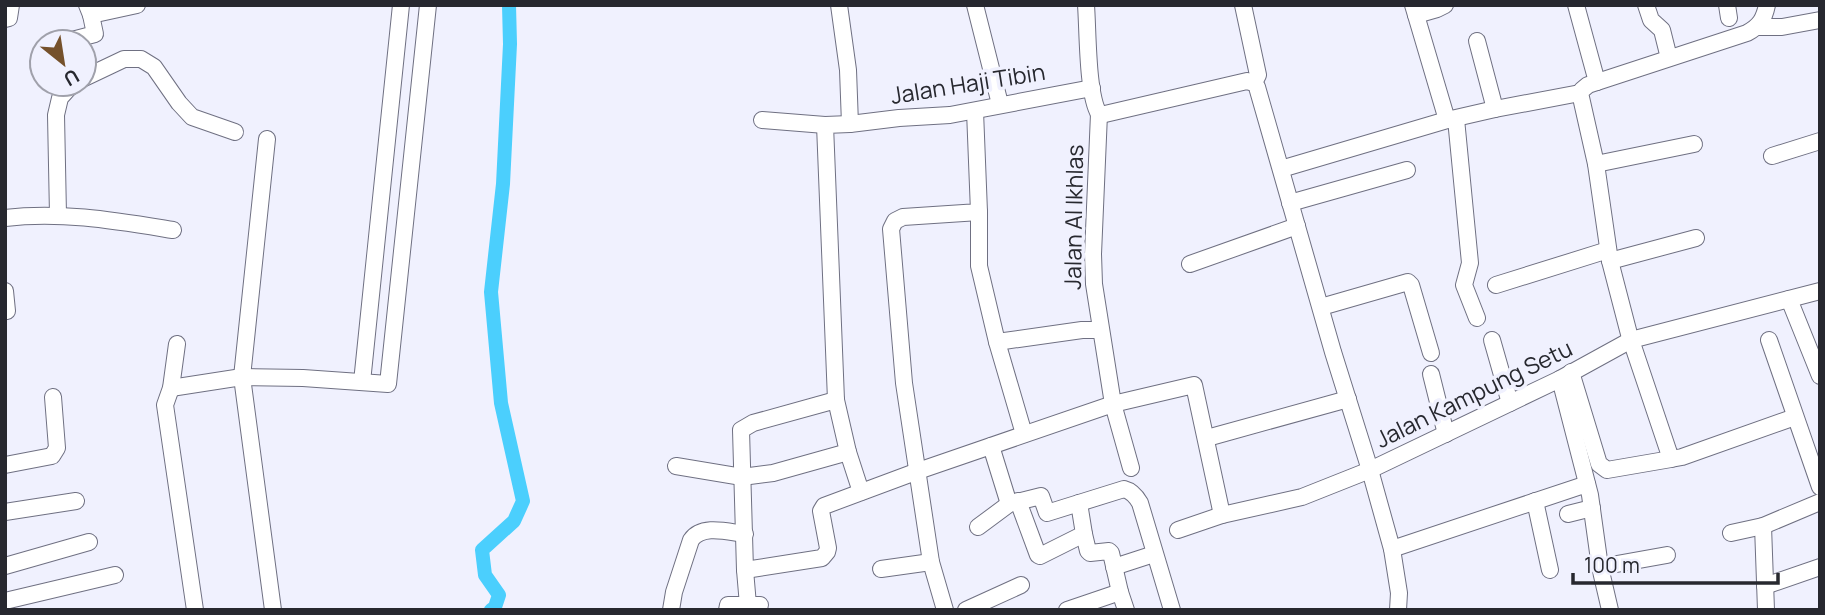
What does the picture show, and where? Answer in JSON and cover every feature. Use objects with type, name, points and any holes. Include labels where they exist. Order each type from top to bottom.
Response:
[{"type":"street","points":[[5,19],[9,18],[11,5]]},
{"type":"street","points":[[94,28],[89,10],[137,5]]},
{"type":"street","points":[[362,383],[401,5]]},
{"type":"street","points":[[171,388],[242,377],[388,384],[428,5]]},
{"type":"street","points":[[839,5],[848,70],[850,124]]},
{"type":"street","points":[[975,5],[1000,104]]},
{"type":"street","points":[[1086,5],[1092,88],[1099,114],[1247,81],[1254,83]]},
{"type":"street","name":"Jalan Kampung Setu","points":[[1243,5],[1258,75],[1254,83],[1259,91],[1370,471],[1566,376],[1631,340],[1820,291]]},
{"type":"street","points":[[1445,5],[1437,9],[1415,10],[1452,120],[1470,263],[1464,285],[1477,318]]},
{"type":"street","points":[[1576,5],[1597,82]]},
{"type":"street","points":[[1646,5],[1651,20],[1662,32],[1669,58]]},
{"type":"street","points":[[1280,169],[1495,109],[1580,93],[1588,85],[1740,36],[1757,27],[1764,17],[1767,5]]},
{"type":"street","points":[[1757,27],[1782,27],[1820,20]]},
{"type":"street","points":[[1476,41],[1495,109]]},
{"type":"street","points":[[98,71],[124,59],[141,59],[154,67],[178,103],[192,117],[235,132]]},
{"type":"street","name":"Jalan Haji Tibin","points":[[762,120],[825,125],[950,115],[1092,88]]},
{"type":"street","points":[[1580,93],[1596,164],[1609,256],[1631,340],[1671,459]]},
{"type":"street","points":[[58,215],[56,115],[60,98]]},
{"type":"street","points":[[975,111],[979,266],[997,342],[1024,435]]},
{"type":"street","name":"Jalan Al Ikhlas","points":[[1099,114],[1093,270],[1113,404],[1131,468]]},
{"type":"street","points":[[825,125],[836,400],[861,492]]},
{"type":"street","points":[[267,139],[242,377],[273,610]]},
{"type":"street","points":[[1772,156],[1820,141]]},
{"type":"street","points":[[1596,164],[1694,144]]},
{"type":"street","points":[[1290,203],[1407,170]]},
{"type":"street","points":[[945,610],[931,562],[904,383],[891,229],[895,221],[903,217],[979,212]]},
{"type":"street","points":[[5,218],[58,215],[173,230]]},
{"type":"street","points":[[1190,264],[1297,226]]},
{"type":"street","points":[[1496,285],[1609,256],[1696,238]]},
{"type":"street","points":[[1321,307],[1408,282],[1431,353]]},
{"type":"street","points":[[5,291],[7,311]]},
{"type":"street","points":[[1789,299],[1820,376]]},
{"type":"street","points":[[997,342],[1100,330]]},
{"type":"street","points":[[1492,340],[1510,403]]},
{"type":"street","points":[[1769,340],[1820,487]]},
{"type":"street","points":[[177,344],[171,388],[165,405],[195,610]]},
{"type":"street","points":[[1431,374],[1446,434]]},
{"type":"street","points":[[1566,376],[1599,464],[1607,470],[1682,457],[1796,417]]},
{"type":"street","points":[[1566,376],[1610,610]]},
{"type":"street","points":[[745,570],[822,558],[828,548],[821,511],[824,506],[1113,404],[1194,385],[1222,515]]},
{"type":"street","points":[[5,465],[52,456],[55,453],[57,448],[53,397]]},
{"type":"street","points":[[1207,438],[1348,399]]},
{"type":"street","points":[[727,610],[728,605],[754,605],[745,570],[741,430],[752,424],[836,400]]},
{"type":"street","points":[[991,446],[1038,555],[1084,534]]},
{"type":"street","points":[[676,466],[742,477],[773,473],[848,452]]},
{"type":"street","points":[[1178,530],[1222,515],[1302,497],[1370,471],[1392,549],[1399,593],[1398,610]]},
{"type":"street","points":[[1392,549],[1587,484]]},
{"type":"street","points":[[978,527],[1014,503],[1041,496],[1047,513],[1125,489],[1140,503],[1172,610]]},
{"type":"street","points":[[5,512],[76,501]]},
{"type":"street","points":[[1535,501],[1550,570]]},
{"type":"street","points":[[1731,533],[1763,526],[1820,502]]},
{"type":"street","points":[[1079,503],[1088,551],[1111,553],[1126,610]]},
{"type":"street","points":[[1568,514],[1592,508]]},
{"type":"street","points":[[1763,526],[1766,610]]},
{"type":"street","points":[[671,610],[674,592],[691,540],[696,533],[706,530],[745,534]]},
{"type":"street","points":[[5,566],[89,542]]},
{"type":"street","points":[[1115,567],[1154,554]]},
{"type":"street","points":[[1600,567],[1667,555]]},
{"type":"street","points":[[881,569],[931,562]]},
{"type":"street","points":[[1765,586],[1820,567]]},
{"type":"street","points":[[8,610],[5,602],[115,575]]},
{"type":"street","points":[[966,610],[1021,585]]},
{"type":"street","points":[[1067,610],[1120,592]]},
{"type":"waterway","points":[[491,610],[495,607],[499,595],[485,575],[482,550],[514,521],[523,501],[501,403],[491,292],[503,184],[510,44],[509,5]]}]
